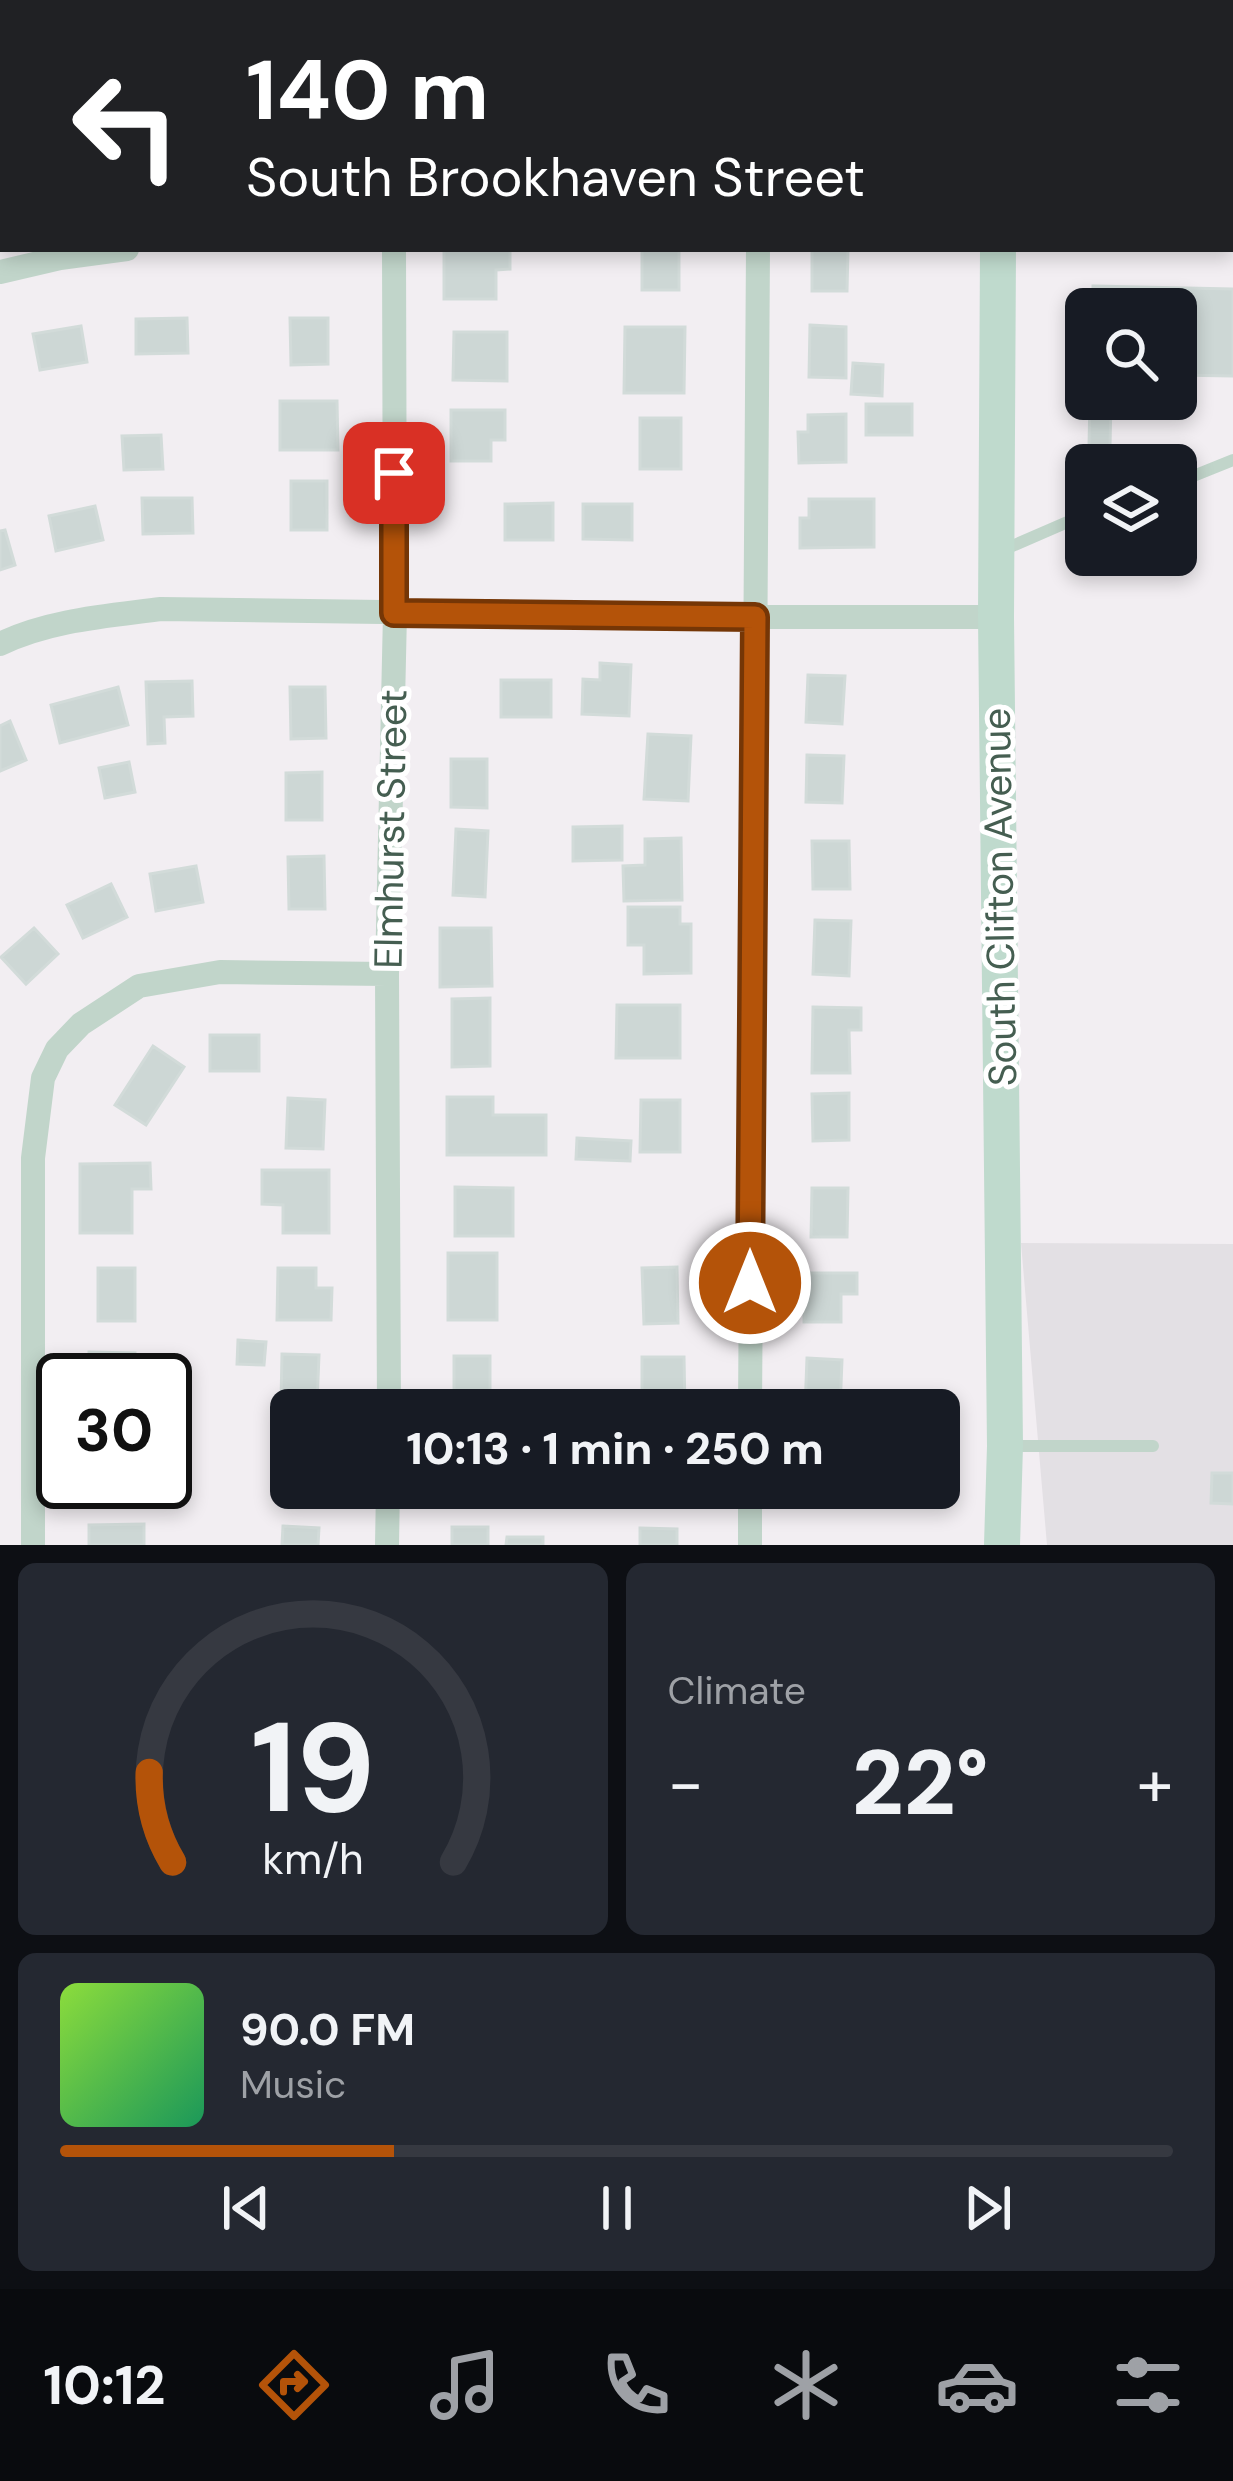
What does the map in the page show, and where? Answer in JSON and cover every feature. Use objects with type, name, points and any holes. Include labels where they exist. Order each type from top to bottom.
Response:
[{"type":"street","points":[[0,272],[107,252]]},
{"type":"street","name":"Elmhurst Street","points":[[389,1389],[387,974],[394,252]]},
{"type":"street","points":[[750,1389],[758,252]]},
{"type":"street","name":"South Clifton Avenue","points":[[998,252],[996,617],[1005,1446],[1001,1545]]},
{"type":"street","points":[[0,644],[87,618],[161,609],[996,617]]},
{"type":"street","points":[[33,1545],[33,1158],[44,1078],[57,1049],[81,1024],[139,986],[220,972],[387,974]]},
{"type":"street","points":[[387,1545],[388,1509]]},
{"type":"street","points":[[750,1509],[750,1545]]},
{"type":"lane","points":[[1197,474],[1233,460]]},
{"type":"lane","points":[[996,553],[1065,523]]},
{"type":"lane","points":[[1005,1446],[1153,1446]]},
{"type":"shaded area","points":[[1021,1243],[1233,1244],[1233,1545],[1047,1545]]},
{"type":"building","points":[[444,252],[510,252],[510,269],[496,270],[496,299],[444,299]]},
{"type":"building","points":[[642,252],[679,252],[679,290],[642,290]]},
{"type":"building","points":[[812,252],[848,252],[847,291],[812,291]]},
{"type":"building","points":[[1093,286],[1186,288],[1093,288]]},
{"type":"building","points":[[1197,288],[1233,289],[1233,376],[1197,375]]},
{"type":"building","points":[[187,318],[188,353],[136,354],[136,319]]},
{"type":"building","points":[[290,318],[328,318],[328,364],[291,365]]},
{"type":"building","points":[[810,325],[846,327],[846,378],[809,377]]},
{"type":"building","points":[[81,326],[87,362],[40,370],[33,334]]},
{"type":"building","points":[[625,327],[685,327],[684,393],[624,393]]},
{"type":"building","points":[[454,332],[507,332],[507,381],[453,380]]},
{"type":"building","points":[[853,363],[883,365],[882,396],[851,394]]},
{"type":"building","points":[[280,401],[337,401],[338,450],[280,450]]},
{"type":"building","points":[[866,404],[912,404],[912,435],[866,435]]},
{"type":"building","points":[[451,410],[505,410],[505,440],[491,440],[491,461],[451,461]]},
{"type":"building","points":[[846,414],[846,462],[799,463],[798,432],[808,432],[808,415]]},
{"type":"building","points":[[640,418],[681,418],[681,469],[640,469]]},
{"type":"building","points":[[1090,420],[1111,420],[1110,444],[1089,444]]},
{"type":"building","points":[[161,435],[163,469],[124,470],[122,436]]},
{"type":"building","points":[[291,481],[327,481],[327,530],[291,530]]},
{"type":"building","points":[[142,498],[192,498],[193,533],[143,534]]},
{"type":"building","points":[[809,499],[874,499],[874,547],[800,548],[800,518],[809,518]]},
{"type":"building","points":[[553,503],[553,540],[505,540],[505,504]]},
{"type":"building","points":[[583,504],[632,504],[632,540],[583,539]]},
{"type":"building","points":[[95,506],[103,540],[56,551],[49,516]]},
{"type":"building","points":[[5,530],[15,565],[0,570],[0,531]]},
{"type":"building","points":[[600,663],[631,665],[629,716],[582,714],[583,679],[600,680]]},
{"type":"building","points":[[808,675],[845,676],[842,724],[806,722]]},
{"type":"building","points":[[501,680],[551,680],[551,717],[501,717]]},
{"type":"building","points":[[192,681],[193,716],[164,717],[165,743],[148,744],[146,682]]},
{"type":"building","points":[[118,687],[128,725],[60,743],[51,705]]},
{"type":"building","points":[[290,687],[325,687],[326,738],[291,739]]},
{"type":"building","points":[[10,721],[26,760],[0,771],[0,726]]},
{"type":"building","points":[[648,734],[691,736],[688,801],[644,799]]},
{"type":"building","points":[[807,755],[844,756],[842,803],[806,802]]},
{"type":"building","points":[[451,759],[487,759],[487,808],[451,807]]},
{"type":"building","points":[[129,762],[135,792],[105,798],[99,768]]},
{"type":"building","points":[[322,772],[322,820],[286,820],[286,773]]},
{"type":"building","points":[[622,826],[622,860],[573,861],[573,827]]},
{"type":"building","points":[[456,829],[488,831],[485,897],[453,895]]},
{"type":"building","points":[[681,838],[682,900],[624,901],[623,866],[645,865],[645,839]]},
{"type":"building","points":[[812,841],[849,841],[850,889],[813,889]]},
{"type":"building","points":[[324,856],[325,909],[289,909],[288,857]]},
{"type":"building","points":[[196,866],[203,902],[156,911],[150,874]]},
{"type":"building","points":[[111,884],[127,917],[83,938],[67,905]]},
{"type":"building","points":[[628,907],[680,907],[680,924],[691,924],[691,973],[644,974],[644,945],[628,945]]},
{"type":"building","points":[[815,920],[851,921],[849,976],[813,974]]},
{"type":"building","points":[[34,928],[58,954],[26,984],[1,957]]},
{"type":"building","points":[[440,928],[491,928],[492,986],[440,987]]},
{"type":"building","points":[[490,998],[490,1066],[452,1067],[452,999]]},
{"type":"building","points":[[617,1005],[680,1005],[680,1058],[616,1058]]},
{"type":"building","points":[[813,1007],[861,1008],[861,1030],[849,1030],[850,1073],[812,1073]]},
{"type":"building","points":[[210,1035],[259,1035],[259,1071],[210,1071]]},
{"type":"building","points":[[153,1046],[184,1067],[146,1125],[115,1105]]},
{"type":"building","points":[[849,1093],[849,1140],[813,1141],[812,1094]]},
{"type":"building","points":[[447,1097],[493,1097],[493,1115],[546,1115],[546,1155],[447,1155]]},
{"type":"building","points":[[288,1098],[325,1100],[323,1149],[286,1148]]},
{"type":"building","points":[[641,1100],[680,1100],[680,1152],[640,1152]]},
{"type":"building","points":[[577,1138],[631,1141],[630,1161],[576,1159]]},
{"type":"building","points":[[150,1163],[151,1189],[132,1189],[132,1233],[80,1233],[80,1164]]},
{"type":"building","points":[[262,1170],[329,1170],[329,1233],[283,1233],[283,1205],[262,1204]]},
{"type":"building","points":[[455,1187],[513,1188],[513,1236],[455,1236]]},
{"type":"building","points":[[812,1188],[848,1188],[847,1237],[811,1237]]},
{"type":"building","points":[[448,1253],[497,1253],[497,1320],[448,1320]]},
{"type":"building","points":[[677,1267],[678,1323],[644,1324],[642,1268]]},
{"type":"building","points":[[98,1268],[135,1268],[135,1321],[98,1321]]},
{"type":"building","points":[[278,1268],[316,1268],[316,1288],[332,1288],[331,1320],[277,1320]]},
{"type":"building","points":[[804,1273],[857,1273],[857,1294],[841,1294],[841,1322],[804,1322]]},
{"type":"building","points":[[238,1340],[266,1342],[264,1365],[237,1364]]},
{"type":"building","points":[[282,1354],[319,1355],[318,1389],[281,1389]]},
{"type":"building","points":[[454,1356],[490,1356],[490,1389],[454,1389]]},
{"type":"building","points":[[642,1357],[684,1357],[685,1389],[642,1389]]},
{"type":"building","points":[[807,1358],[842,1360],[841,1389],[806,1389]]},
{"type":"building","points":[[1212,1473],[1233,1473],[1233,1504],[1211,1503]]},
{"type":"building","points":[[144,1524],[144,1545],[89,1545],[89,1525]]},
{"type":"building","points":[[283,1526],[319,1528],[318,1545],[282,1545]]},
{"type":"building","points":[[452,1527],[488,1527],[488,1545],[452,1545]]},
{"type":"building","points":[[640,1528],[677,1529],[677,1545],[640,1545]]},
{"type":"building","points":[[507,1537],[543,1537],[543,1545],[506,1545]]},
{"type":"route","points":[[394,473],[394,613],[755,617],[750,1283]]}]
